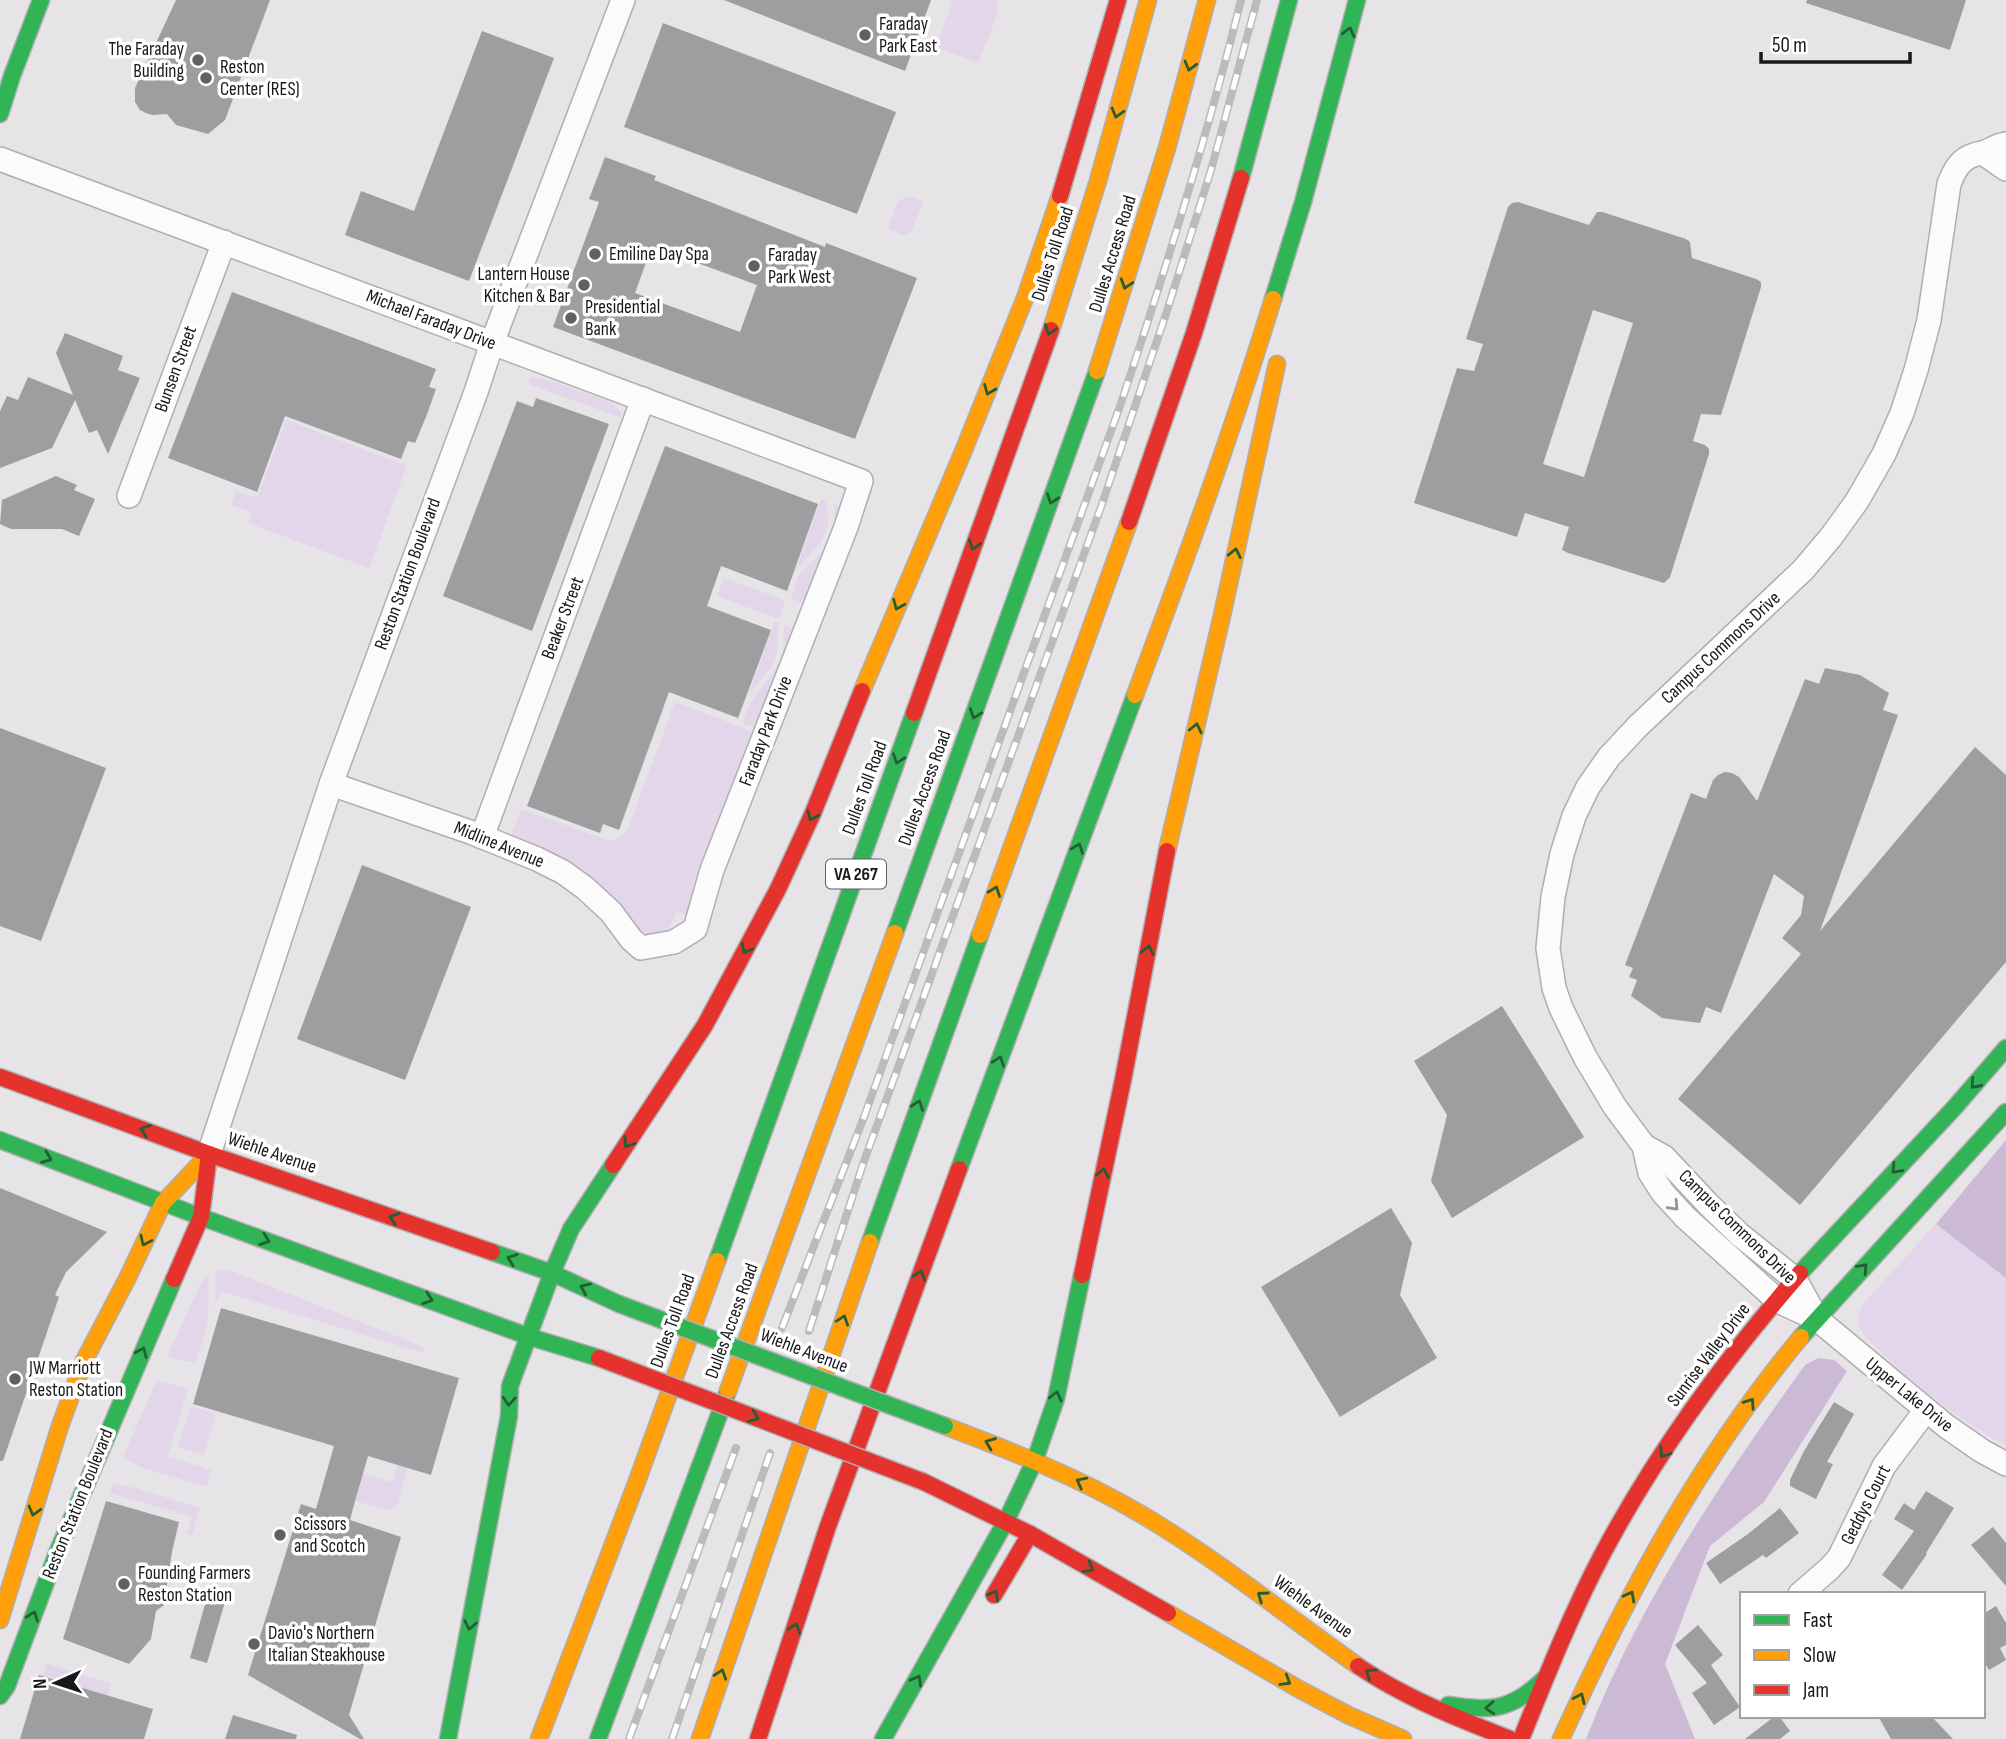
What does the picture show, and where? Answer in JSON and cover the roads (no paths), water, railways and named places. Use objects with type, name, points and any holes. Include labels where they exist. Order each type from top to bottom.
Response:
[{"type":"main road","points":[[0,114],[41,0]]},
{"type":"main road","points":[[448,1739],[509,1416],[510,1386],[552,1273],[571,1228],[705,1026],[778,889],[813,813],[1025,298],[1070,165],[1118,0]]},
{"type":"main road","name":"Dulles Toll Road","points":[[539,1739],[636,1485],[1053,324],[1098,181],[1148,0]]},
{"type":"main road","name":"Dulles Access Road","points":[[598,1739],[756,1318],[1090,392],[1160,173],[1207,0]]},
{"type":"main road","points":[[700,1739],[788,1474],[1192,339],[1237,196],[1289,0]]},
{"type":"main road","points":[[758,1739],[828,1526],[1193,541],[1241,404],[1303,202],[1357,0]]},
{"type":"main road","points":[[1295,281],[1341,64]]},
{"type":"main road","points":[[883,1739],[1006,1521],[1035,1461],[1056,1399],[1123,1080],[1165,860],[1280,348]]},
{"type":"main road","name":"Sunrise Valley Drive","points":[[1521,1739],[1581,1596],[1618,1527],[1698,1402],[1795,1279],[2006,1048]]},
{"type":"main road","name":"Wiehle Avenue","points":[[0,1077],[209,1154],[552,1273],[619,1304],[1035,1461],[1139,1513],[1235,1576],[1375,1677],[1412,1699],[1510,1739]]},
{"type":"main road","points":[[1561,1739],[1630,1595],[1701,1473],[1756,1393],[1817,1319],[2006,1112]]},
{"type":"main road","points":[[0,1140],[163,1203],[530,1337],[599,1358],[924,1482],[1030,1534],[1297,1688],[1348,1715],[1403,1739]]},
{"type":"main road","name":"Reston Station Boulevard","points":[[0,1620],[8,1570],[84,1361],[163,1203],[209,1154]]},
{"type":"main road","name":"Reston Station Boulevard","points":[[0,1696],[7,1686],[89,1460],[201,1217],[209,1154]]},
{"type":"main road","points":[[75,1383],[80,1423]]},
{"type":"main road","points":[[986,1610],[1030,1534]]},
{"type":"main road","points":[[1412,1699],[1465,1708],[1501,1707],[1515,1704],[1527,1696],[1547,1675]]},
{"type":"street","name":"Reston Station Boulevard","points":[[209,1154],[331,784],[492,342],[623,0]]},
{"type":"street","name":"Campus Commons Drive","points":[[1817,1319],[1778,1301],[1694,1225],[1663,1193],[1650,1173],[1644,1146],[1615,1107],[1585,1057],[1561,1008],[1550,969],[1549,924],[1553,897],[1562,853],[1574,816],[1588,787],[1609,757],[1637,727],[1803,570],[1857,501],[1890,442],[1916,370],[1929,320],[1949,184],[1954,171],[1962,161],[2006,144]]},
{"type":"street","points":[[1983,153],[2006,169]]},
{"type":"street","name":"Michael Faraday Drive","points":[[0,159],[861,481]]},
{"type":"street","name":"Bunsen Street","points":[[129,496],[224,242]]},
{"type":"street","name":"Beaker Street","points":[[482,837],[643,399]]},
{"type":"street","name":"Faraday Park Drive","points":[[641,948],[674,942],[695,929],[712,870],[846,527],[861,481]]},
{"type":"street","name":"Midline Avenue","points":[[331,784],[482,837],[563,872],[611,912],[641,948]]},
{"type":"street","name":"Campus Commons Drive","points":[[1644,1146],[1664,1157],[1740,1235],[1795,1279],[1817,1319]]},
{"type":"street","name":"Upper Lake Drive","points":[[1817,1319],[1945,1426],[2006,1464]]},
{"type":"street","name":"Geddys Court","points":[[1802,1592],[1839,1558],[1884,1466],[1926,1410]]},
{"type":"street","points":[[8,1570],[46,1581]]},
{"type":"railway","points":[[782,1328],[864,1117],[1120,406],[1185,204],[1241,0]]},
{"type":"railway","points":[[809,1331],[863,1164],[1101,507],[1167,311],[1211,170],[1257,0]]},
{"type":"railway","points":[[629,1739],[736,1448]]},
{"type":"railway","points":[[672,1739],[770,1453]]},
{"type":"place","name":"Faraday Park East","points":[[865,35]]},
{"type":"place","name":"The Faraday Building","points":[[198,60]]},
{"type":"place","name":"Reston Center (RES)","points":[[206,78]]},
{"type":"place","name":"Emiline Day Spa","points":[[595,254]]},
{"type":"place","name":"Faraday Park West","points":[[754,266]]},
{"type":"place","name":"Lantern House Kitchen & Bar","points":[[584,285]]},
{"type":"place","name":"Presidential Bank","points":[[571,318]]},
{"type":"place","name":"JW Marriott Reston Station","points":[[15,1379]]},
{"type":"place","name":"Scissors and Scotch","points":[[280,1535]]},
{"type":"place","name":"Founding Farmers Reston Station","points":[[124,1584]]},
{"type":"place","name":"Davio's Northern Italian Steakhouse","points":[[254,1644]]}]
